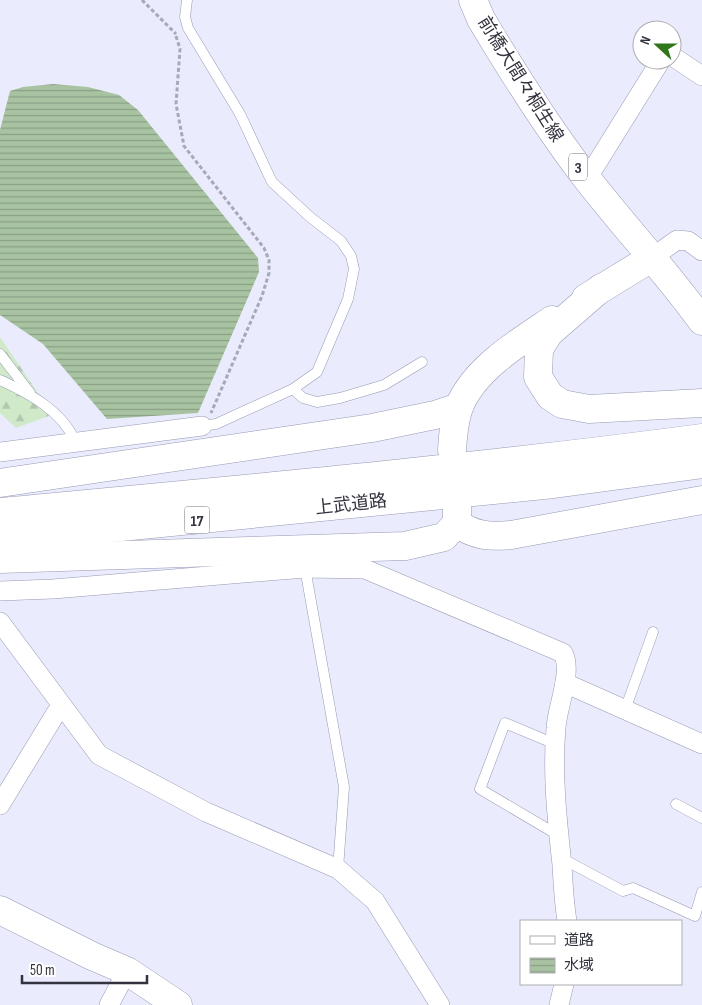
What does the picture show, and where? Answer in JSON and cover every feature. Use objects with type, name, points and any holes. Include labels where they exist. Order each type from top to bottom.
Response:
[{"type":"main road","name":"前橋大間々桐生線","points":[[472,0],[480,19],[546,123],[587,178],[653,257],[702,321]]},
{"type":"main road","points":[[452,450],[454,428],[459,407],[478,377],[531,334],[601,288],[653,257]]},
{"type":"main road","points":[[601,288],[549,333],[539,349],[538,377],[550,396],[562,404],[589,410],[702,403]]},
{"type":"main road","points":[[0,484],[372,428],[435,415],[459,407]]},
{"type":"main road","name":"上武道路","points":[[0,512],[416,473],[702,438]]},
{"type":"main road","name":"上武道路","points":[[0,539],[554,484],[702,464]]},
{"type":"main road","points":[[0,558],[405,546],[444,537],[457,516],[467,531],[488,537],[702,500]]},
{"type":"main road","points":[[0,910],[92,956],[127,971],[178,1005]]},
{"type":"street","points":[[682,63],[702,76]]},
{"type":"street","points":[[587,178],[655,70]]},
{"type":"street","points":[[653,257],[677,240],[688,241],[702,251]]},
{"type":"street","points":[[0,452],[202,426]]},
{"type":"street","points":[[0,591],[53,589],[305,568],[365,569],[564,653],[566,658],[565,683],[556,724],[555,744],[558,835],[567,920]]},
{"type":"street","points":[[0,622],[98,755],[206,812],[338,869],[375,901],[440,1005]]},
{"type":"street","points":[[565,683],[702,744]]},
{"type":"street","points":[[3,794],[56,713],[62,707]]},
{"type":"street","points":[[109,1005],[127,971]]},
{"type":"street","points":[[559,1005],[564,985]]},
{"type":"lane","points":[[187,0],[184,17],[188,28],[240,114],[272,182],[310,217],[341,241],[351,256],[354,269],[353,281],[339,325],[317,372],[294,389],[216,424],[202,426]]},
{"type":"lane","points":[[0,354],[33,398]]},
{"type":"lane","points":[[294,389],[303,398],[317,402],[340,398],[384,384],[422,362]]},
{"type":"lane","points":[[0,380],[33,398],[64,422],[75,441]]},
{"type":"lane","points":[[305,568],[344,788],[338,869]]},
{"type":"lane","points":[[625,710],[653,632]]},
{"type":"lane","points":[[555,744],[505,722],[480,790],[558,835]]},
{"type":"lane","points":[[676,804],[702,818]]},
{"type":"lane","points":[[561,858],[623,891],[633,888],[695,916],[702,892]]},
{"type":"path","points":[[142,0],[176,35],[180,50],[176,104],[184,146],[264,248],[269,260],[269,273],[262,296],[211,412],[202,426]]},
{"type":"path","points":[[176,35],[188,28]]},
{"type":"green space","points":[[0,337],[54,414],[16,428],[0,413]]},
{"type":"water","points":[[53,84],[88,87],[119,95],[138,110],[258,258],[259,272],[198,413],[107,419],[43,344],[0,315],[0,130],[10,91],[23,87]]}]
